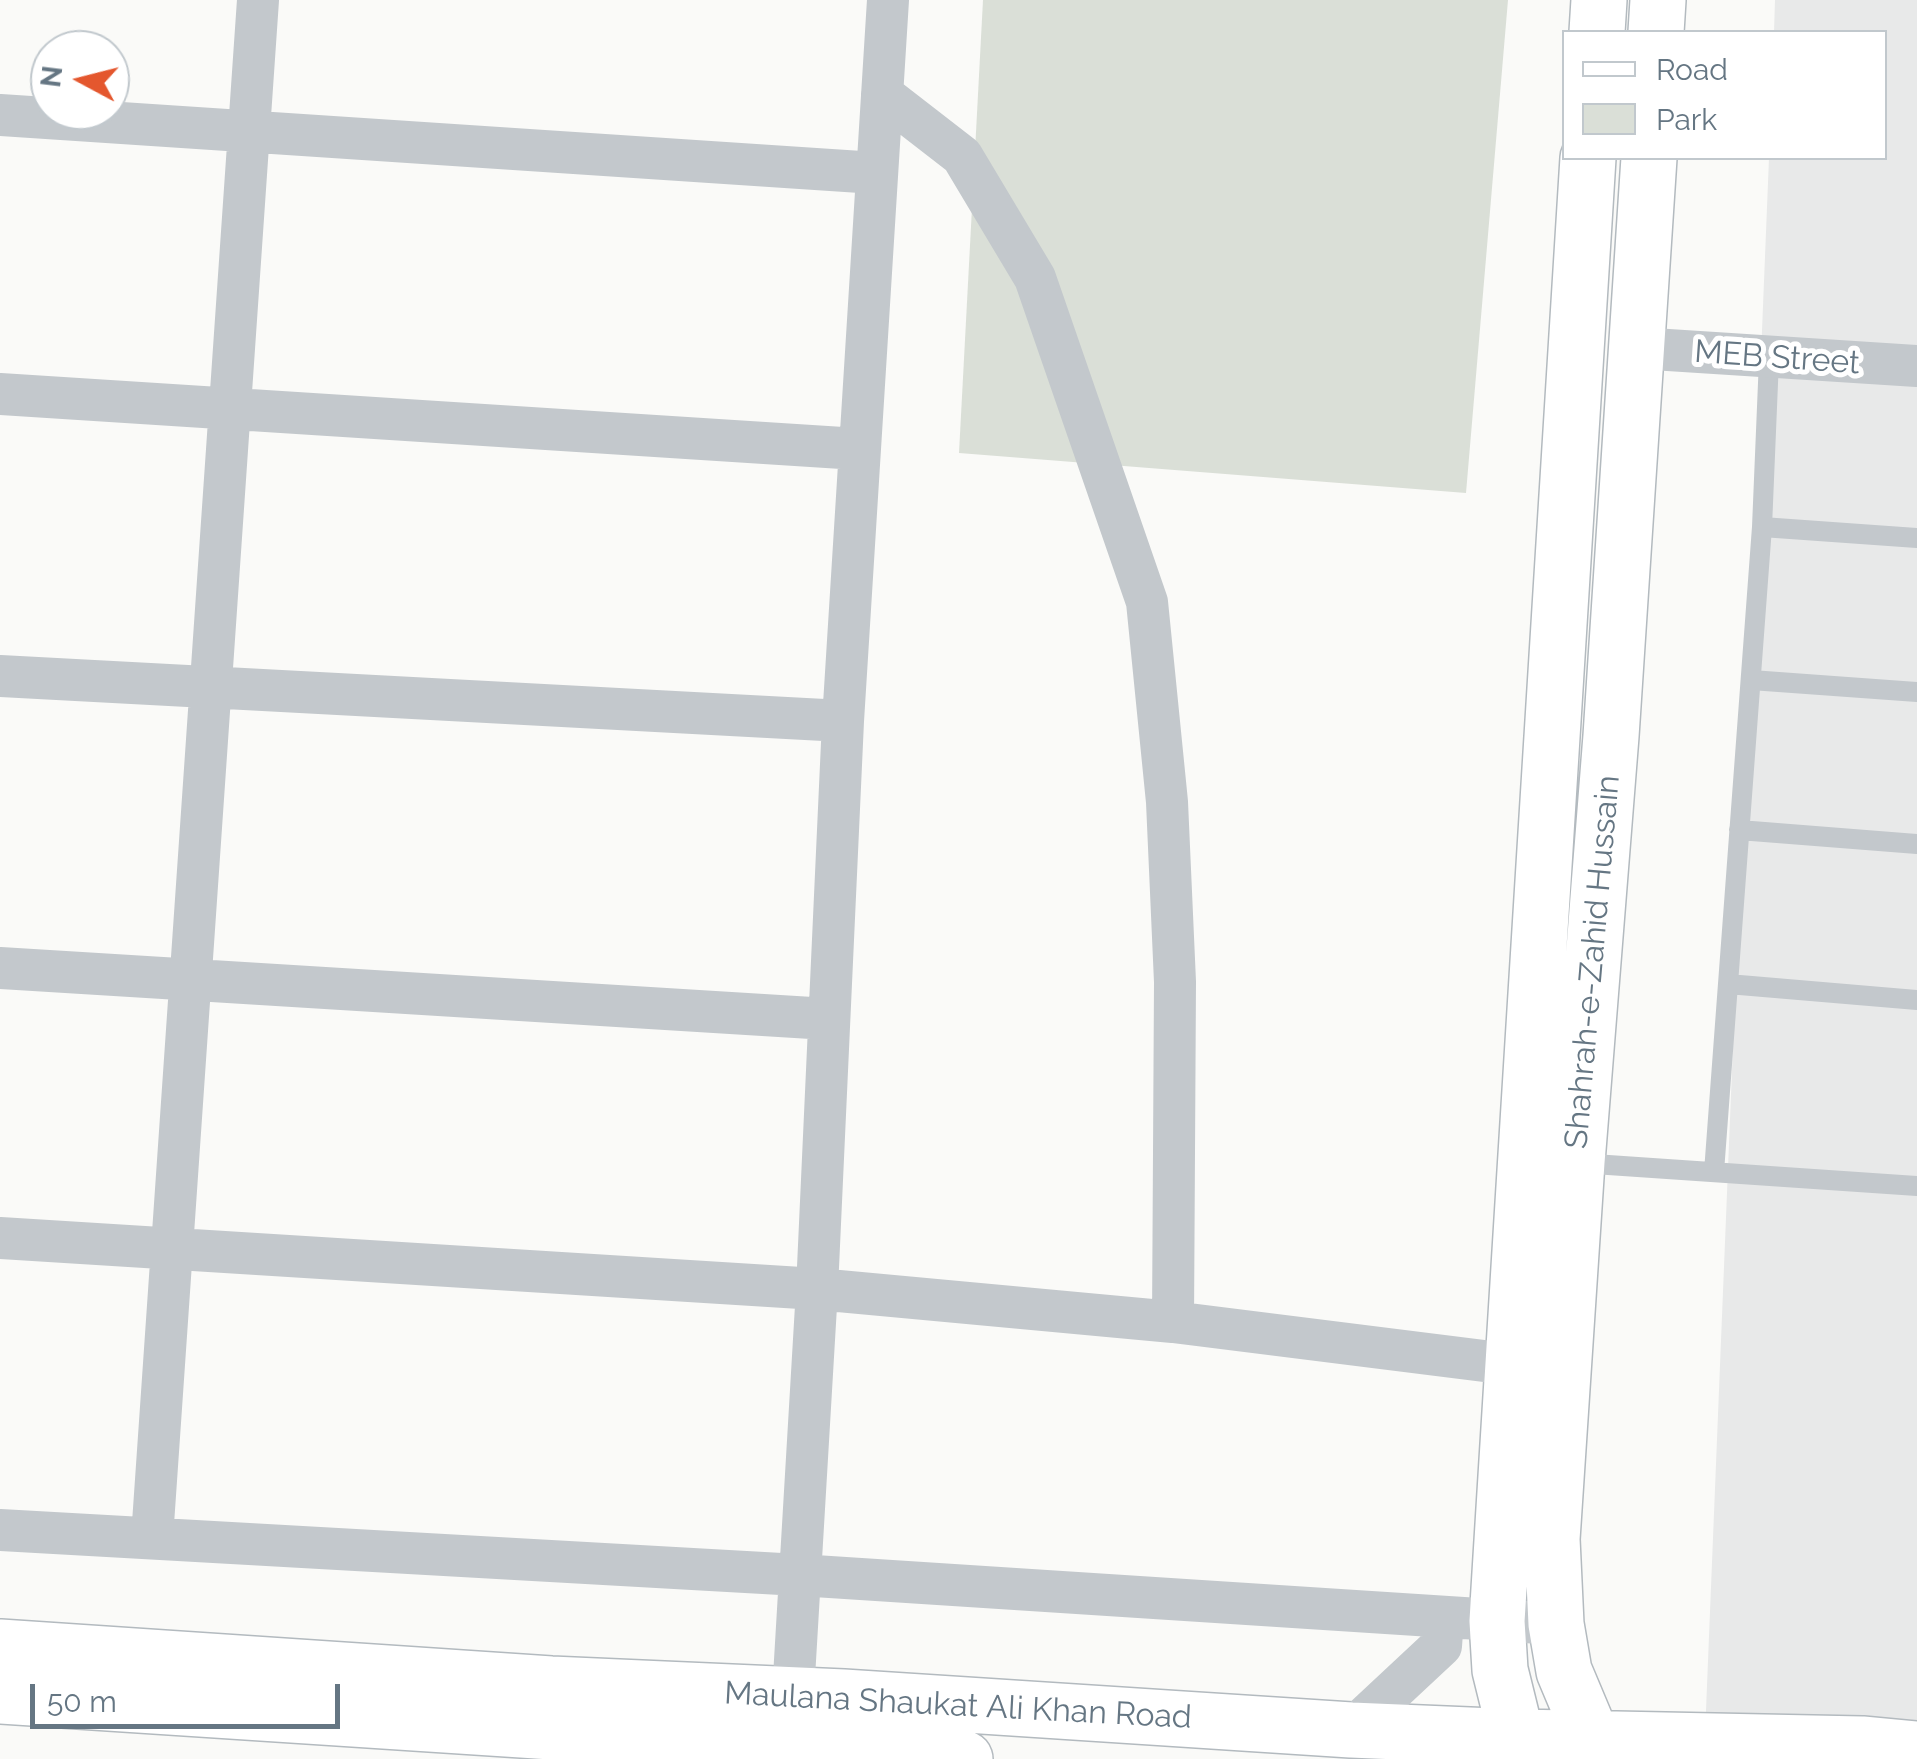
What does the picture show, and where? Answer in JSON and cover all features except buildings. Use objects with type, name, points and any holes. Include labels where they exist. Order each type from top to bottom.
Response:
[{"type":"main road","points":[[1597,30],[1599,0]]},
{"type":"main road","points":[[1656,30],[1658,0]]},
{"type":"main road","name":"Shahrah-e-Zahid Hussain","points":[[1519,1748],[1500,1670],[1497,1621],[1516,1364],[1588,160]]},
{"type":"main road","name":"Shahrah-e-Zahid Hussain","points":[[1598,1749],[1564,1671],[1556,1624],[1552,1539],[1577,1162],[1612,736],[1648,160]]},
{"type":"main road","name":"Maulana Shaukat Ali Khan Road","points":[[0,1646],[550,1684],[793,1694],[1351,1730],[1519,1748],[1862,1744],[1917,1749]]},
{"type":"main road","name":"Maulana Shaukat Ali Khan Road","points":[[0,1696],[965,1759]]},
{"type":"street","points":[[152,1538],[258,0]]},
{"type":"street","points":[[793,1694],[858,449],[888,0]]},
{"type":"street","points":[[882,94],[962,156],[1035,278],[1147,602],[1168,802],[1174,982],[1173,1322]]},
{"type":"street","points":[[0,115],[876,174]]},
{"type":"street","name":"MEB Street","points":[[1637,348],[1917,366]]},
{"type":"street","points":[[0,394],[858,449]]},
{"type":"street","points":[[0,676],[843,721]]},
{"type":"street","points":[[0,968],[828,1018]]},
{"type":"street","points":[[0,1238],[817,1289],[1173,1322],[1516,1364]]},
{"type":"street","points":[[0,1530],[799,1575],[1556,1624]]},
{"type":"street","points":[[1351,1730],[1441,1646],[1443,1618]]},
{"type":"lane","points":[[1714,1172],[1762,528],[1769,359]]},
{"type":"lane","points":[[1762,528],[1917,538]]},
{"type":"lane","points":[[1751,680],[1917,692]]},
{"type":"lane","points":[[1739,830],[1917,844]]},
{"type":"lane","points":[[1728,984],[1917,1000]]},
{"type":"lane","points":[[1577,1162],[1917,1186]]},
{"type":"shaded area","points":[[1775,0],[1917,0],[1917,1759],[1704,1759],[1769,160],[1887,160],[1887,30],[1774,30]]},
{"type":"green space","points":[[983,0],[1508,0],[1466,493],[959,453]]}]
